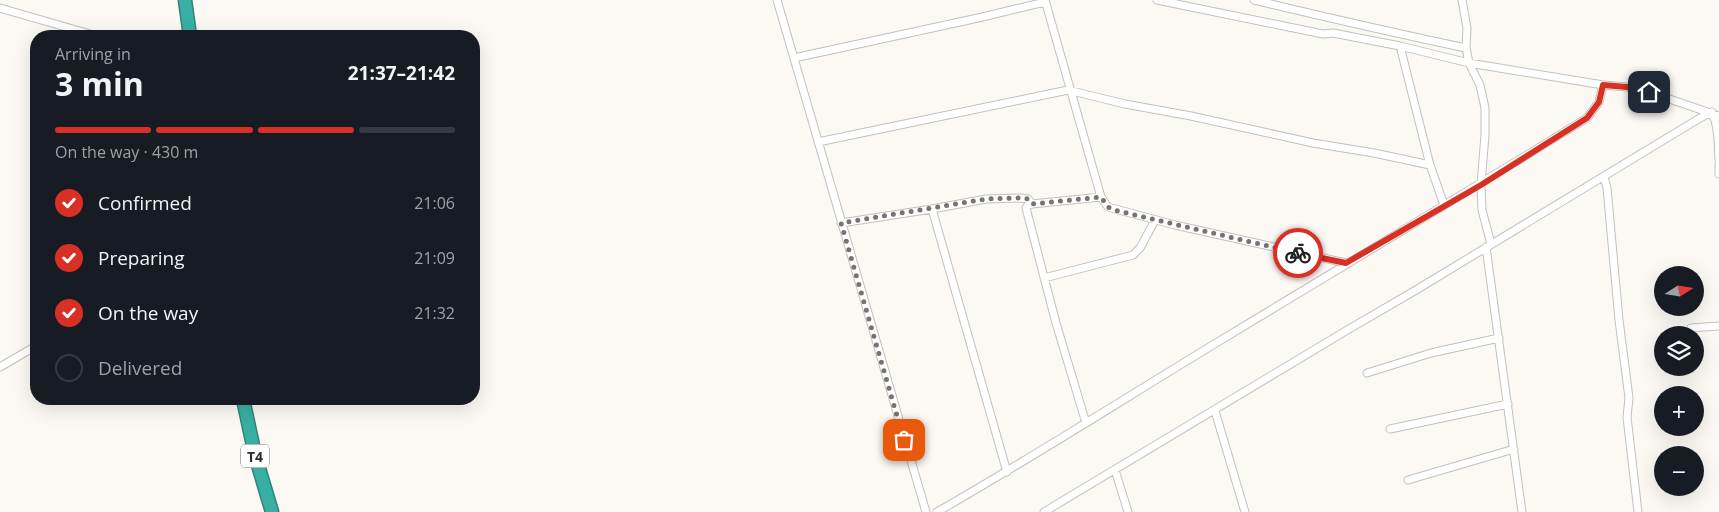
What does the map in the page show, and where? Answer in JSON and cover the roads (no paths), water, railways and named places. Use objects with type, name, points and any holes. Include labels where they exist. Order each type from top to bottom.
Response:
[{"type":"highway","points":[[185,0],[189,30]]},
{"type":"highway","name":"T4","points":[[244,405],[255,455],[272,512]]},
{"type":"street","points":[[777,0],[926,512]]},
{"type":"street","points":[[1157,0],[1323,34],[1333,33],[1400,46],[1469,62],[1603,85],[1627,87],[1649,92],[1715,114]]},
{"type":"street","points":[[1254,0],[1466,48]]},
{"type":"street","points":[[1462,0],[1467,28],[1466,48],[1469,62],[1480,85],[1485,108],[1481,185],[1482,210],[1522,512]]},
{"type":"street","points":[[794,58],[978,18],[1045,1],[1101,197],[1108,207],[1155,220],[1346,263]]},
{"type":"street","points":[[0,8],[76,30]]},
{"type":"street","points":[[1400,46],[1430,165],[1444,205]]},
{"type":"street","points":[[937,512],[1007,472],[1346,263],[1481,185],[1587,118],[1599,102],[1603,85]]},
{"type":"street","points":[[818,142],[1065,90],[1313,143],[1430,165]]},
{"type":"street","points":[[1715,114],[1719,160]]},
{"type":"street","points":[[1044,512],[1700,118],[1715,114]]},
{"type":"street","points":[[1719,165],[1719,174]]},
{"type":"street","points":[[1604,177],[1607,188],[1619,320],[1629,398],[1627,417],[1638,512]]},
{"type":"street","points":[[1086,423],[1026,208],[1032,204],[1101,197]]},
{"type":"street","points":[[841,223],[986,199],[1021,198],[1028,199],[1032,204]]},
{"type":"street","points":[[932,209],[1007,472]]},
{"type":"street","points":[[1044,278],[1133,255],[1140,248],[1155,220]]},
{"type":"street","points":[[1704,327],[1719,326]]},
{"type":"street","points":[[1367,373],[1431,353],[1499,338]]},
{"type":"street","points":[[0,367],[30,350]]},
{"type":"street","points":[[1390,429],[1508,404]]},
{"type":"street","points":[[1215,411],[1245,512]]},
{"type":"street","points":[[1408,480],[1514,449]]},
{"type":"street","points":[[1115,470],[1128,512]]}]
